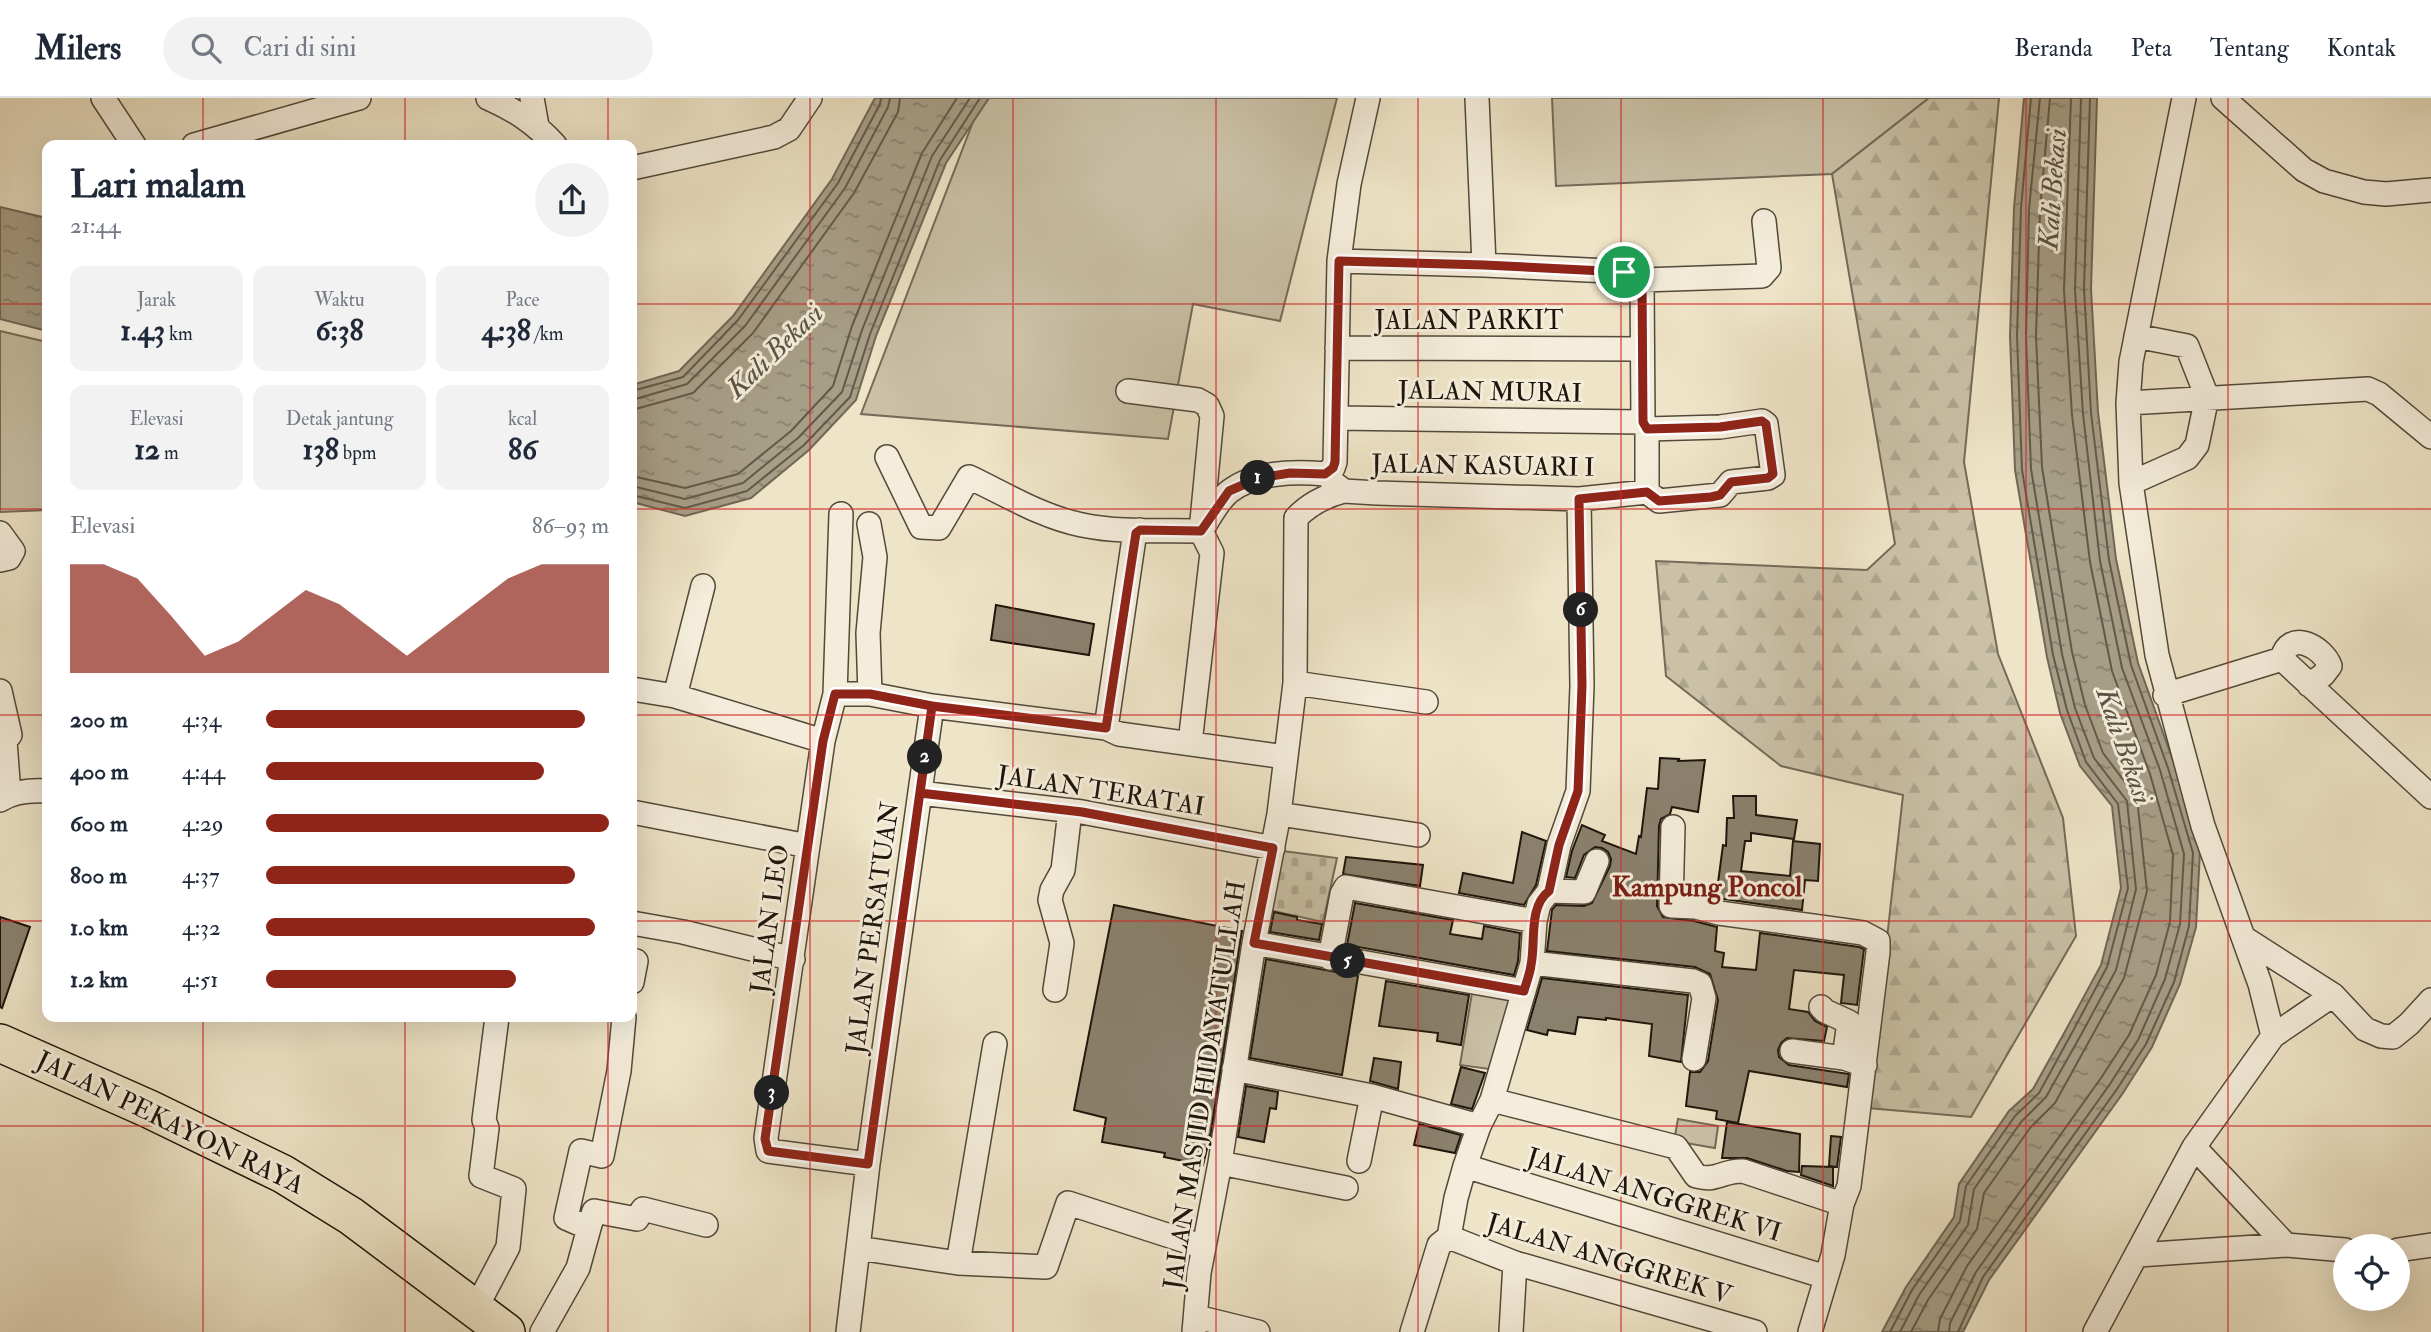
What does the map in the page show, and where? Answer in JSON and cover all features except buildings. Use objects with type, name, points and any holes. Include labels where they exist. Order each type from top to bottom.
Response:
[{"type":"main road","name":"JALAN PEKAYON RAYA","points":[[0,1043],[149,1109],[283,1174],[351,1216],[506,1332]]},
{"type":"street","points":[[103,98],[130,140]]},
{"type":"street","points":[[212,140],[359,98]]},
{"type":"street","points":[[488,98],[511,108],[537,126],[550,140]]},
{"type":"street","points":[[532,98],[537,126]]},
{"type":"street","points":[[637,167],[774,136],[789,129],[810,98]]},
{"type":"street","points":[[1201,531],[1229,491],[1259,478],[1290,473],[1325,474],[1333,468],[1339,261],[1349,184],[1368,98]]},
{"type":"street","points":[[1477,98],[1484,265]]},
{"type":"street","points":[[2184,98],[2131,362],[2128,403],[2131,483],[2154,642],[2165,695],[2203,826],[2260,984],[2273,1036]]},
{"type":"street","points":[[2223,98],[2304,170],[2324,181],[2375,193],[2431,190]]},
{"type":"street","points":[[1642,280],[1762,275],[1769,268],[1764,221]]},
{"type":"street","points":[[1339,261],[1484,265],[1636,274],[1642,280],[1647,492]]},
{"type":"street","points":[[2131,483],[2187,458],[2197,445],[2207,397],[2187,346],[2136,336]]},
{"type":"street","name":"JALAN PARKIT","points":[[1337,348],[1642,349]]},
{"type":"street","points":[[2128,403],[2368,389],[2379,394],[2431,437]]},
{"type":"street","points":[[1128,391],[1198,400],[1207,405],[1212,416],[1201,531],[1212,553],[1190,743]]},
{"type":"street","name":"JALAN MURAI","points":[[1336,418],[1720,427],[1762,421],[1766,424],[1773,474],[1768,478],[1731,482],[1720,495],[1711,497],[1659,501],[1647,492]]},
{"type":"street","points":[[887,457],[921,527],[939,528],[969,477],[1045,514],[1083,525],[1201,531]]},
{"type":"street","name":"JALAN KASUARI I","points":[[1325,474],[1334,485],[1344,491],[1579,499],[1647,492]]},
{"type":"street","name":"JALAN MASJID HIDAYATULLAH","points":[[1196,1324],[1199,1273],[1220,1163],[1254,943],[1279,814],[1295,683],[1296,518],[1306,507],[1331,494],[1344,491]]},
{"type":"street","points":[[1412,1332],[1439,1245],[1449,1237],[1465,1166],[1479,1126],[1492,1100],[1532,963],[1539,904],[1549,891],[1559,845],[1578,791],[1582,686],[1579,499]]},
{"type":"street","name":"JALAN LEO","points":[[841,514],[835,694],[823,741],[765,1139],[768,1151],[868,1164]]},
{"type":"street","points":[[870,524],[874,557],[868,633],[870,694]]},
{"type":"street","points":[[1106,728],[1134,538],[1140,530]]},
{"type":"street","points":[[0,533],[13,551],[9,558],[0,560]]},
{"type":"street","points":[[675,696],[703,586]]},
{"type":"street","points":[[2282,659],[2287,647],[2298,642],[2323,654],[2330,666],[2309,685]]},
{"type":"street","points":[[2165,695],[2282,659]]},
{"type":"street","points":[[2282,659],[2431,797]]},
{"type":"street","points":[[1295,683],[1426,702]]},
{"type":"street","points":[[637,690],[675,696],[823,741]]},
{"type":"street","points":[[0,691],[10,735],[5,741],[4,797],[42,791]]},
{"type":"street","points":[[835,694],[870,694],[932,706],[1106,728],[1119,734],[1285,757]]},
{"type":"street","name":"JALAN PERSATUAN","points":[[848,1332],[868,1164],[932,706]]},
{"type":"street","name":"JALAN TERATAI","points":[[920,793],[1161,825],[1273,848]]},
{"type":"street","points":[[1055,990],[1062,943],[1050,900],[1052,890],[1063,870],[1070,811]]},
{"type":"street","points":[[637,813],[808,846]]},
{"type":"street","points":[[1279,814],[1419,835]]},
{"type":"street","points":[[1673,827],[1671,906],[1696,907],[1719,913],[1863,933],[1878,941],[1859,1021],[1854,1061],[1854,1156],[1849,1186],[1842,1204],[1833,1255],[1810,1332]]},
{"type":"street","points":[[1549,891],[1584,892],[1597,861]]},
{"type":"street","points":[[1330,958],[1342,894],[1346,887],[1535,921]]},
{"type":"street","points":[[637,924],[683,932],[793,959]]},
{"type":"street","points":[[2244,938],[2333,995],[2365,1028],[2381,1037],[2393,1037],[2431,1000]]},
{"type":"street","points":[[1254,943],[1524,991]]},
{"type":"street","points":[[1532,963],[1693,981],[1700,984],[1704,998],[1694,1059]]},
{"type":"street","points":[[2095,1332],[2194,1147],[2273,1036],[2333,995]]},
{"type":"street","points":[[1821,1007],[1825,1011],[1859,1021]]},
{"type":"street","points":[[475,1310],[508,1247],[513,1189],[481,1176],[487,1128],[484,1120],[496,1022]]},
{"type":"street","points":[[589,1228],[566,1218],[581,1151],[602,1156],[619,1071],[624,1022]]},
{"type":"street","points":[[958,1263],[995,1044]]},
{"type":"street","points":[[1793,1051],[1854,1061]]},
{"type":"street","points":[[1234,1069],[1372,1096],[1479,1126]]},
{"type":"street","points":[[1359,1161],[1372,1096]]},
{"type":"street","points":[[1492,1100],[1676,1146],[1696,1176],[1719,1178],[1733,1171],[1743,1171],[1842,1204]]},
{"type":"street","points":[[2194,1147],[2286,1245]]},
{"type":"street","points":[[1220,1163],[1346,1188]]},
{"type":"street","name":"JALAN ANGGREK VI","points":[[1465,1166],[1826,1277]]},
{"type":"street","points":[[858,1248],[958,1263],[1046,1267],[1068,1203],[1205,1247]]},
{"type":"street","points":[[542,1332],[578,1268],[594,1211],[637,1219],[643,1209],[706,1225]]},
{"type":"street","name":"JALAN ANGGREK V","points":[[1449,1237],[1515,1263],[1755,1332]]},
{"type":"street","points":[[2138,1255],[2286,1245],[2333,1249]]},
{"type":"street","points":[[2410,1248],[2431,1245]]},
{"type":"street","points":[[1511,1332],[1515,1263]]},
{"type":"street","points":[[1196,1324],[1258,1332]]},
{"type":"green space","points":[[989,98],[1337,98],[1280,321],[1193,304],[1168,439],[861,414],[976,114]]},
{"type":"green space","points":[[1552,98],[1929,98],[1832,174],[1556,186]]},
{"type":"green space","points":[[1929,98],[1999,98],[1964,462],[1998,654],[2063,818],[2076,936],[1971,1117],[1868,1108],[1903,795],[1781,766],[1666,676],[1656,561],[1867,570],[1895,544],[1832,174]]},
{"type":"green space","points":[[0,331],[42,341],[42,510],[0,512]]},
{"type":"green space","points":[[1275,850],[1337,858],[1323,922],[1264,909]]},
{"type":"green space","points":[[1472,993],[1511,998],[1489,1069],[1460,1065]]},
{"type":"green space","points":[[1678,1119],[1718,1126],[1715,1148],[1674,1141]]},
{"type":"water","name":"Kali Bekasi","points":[[875,98],[989,98],[946,163],[876,336],[856,400],[809,450],[751,498],[685,516],[637,503],[637,384],[679,371],[733,316],[832,179]]},
{"type":"water","name":"Kali Bekasi","points":[[2024,98],[2097,98],[2091,289],[2098,412],[2116,559],[2138,663],[2175,766],[2200,852],[2196,927],[2180,984],[2152,1047],[2123,1093],[1989,1280],[1963,1332],[1882,1332],[1906,1287],[1954,1217],[1959,1184],[2009,1111],[2033,1089],[2101,965],[2121,888],[2112,806],[2080,766],[2060,713],[2047,657],[2015,470],[2010,336],[2014,208]]},
{"type":"water","points":[[0,207],[42,217],[42,330],[0,319]]},
{"type":"district","name":"Kampung Poncol","points":[[1707,887]]},
{"type":"route","points":[[1624,272],[1339,261],[1333,468],[1325,474],[1290,473],[1259,478],[1229,491],[1201,531],[1140,530],[1136,533],[1106,728],[932,706],[868,1164],[768,1151],[765,1139],[823,741],[835,694],[870,694],[932,706],[920,793],[1082,812],[1273,848],[1254,943],[1524,991],[1532,963],[1539,904],[1549,891],[1559,845],[1578,791],[1582,686],[1579,499],[1647,492],[1659,501],[1711,497],[1720,495],[1731,482],[1768,478],[1773,474],[1766,424],[1762,421],[1720,427],[1647,429],[1643,422],[1642,280],[1634,273],[1624,272]]}]
